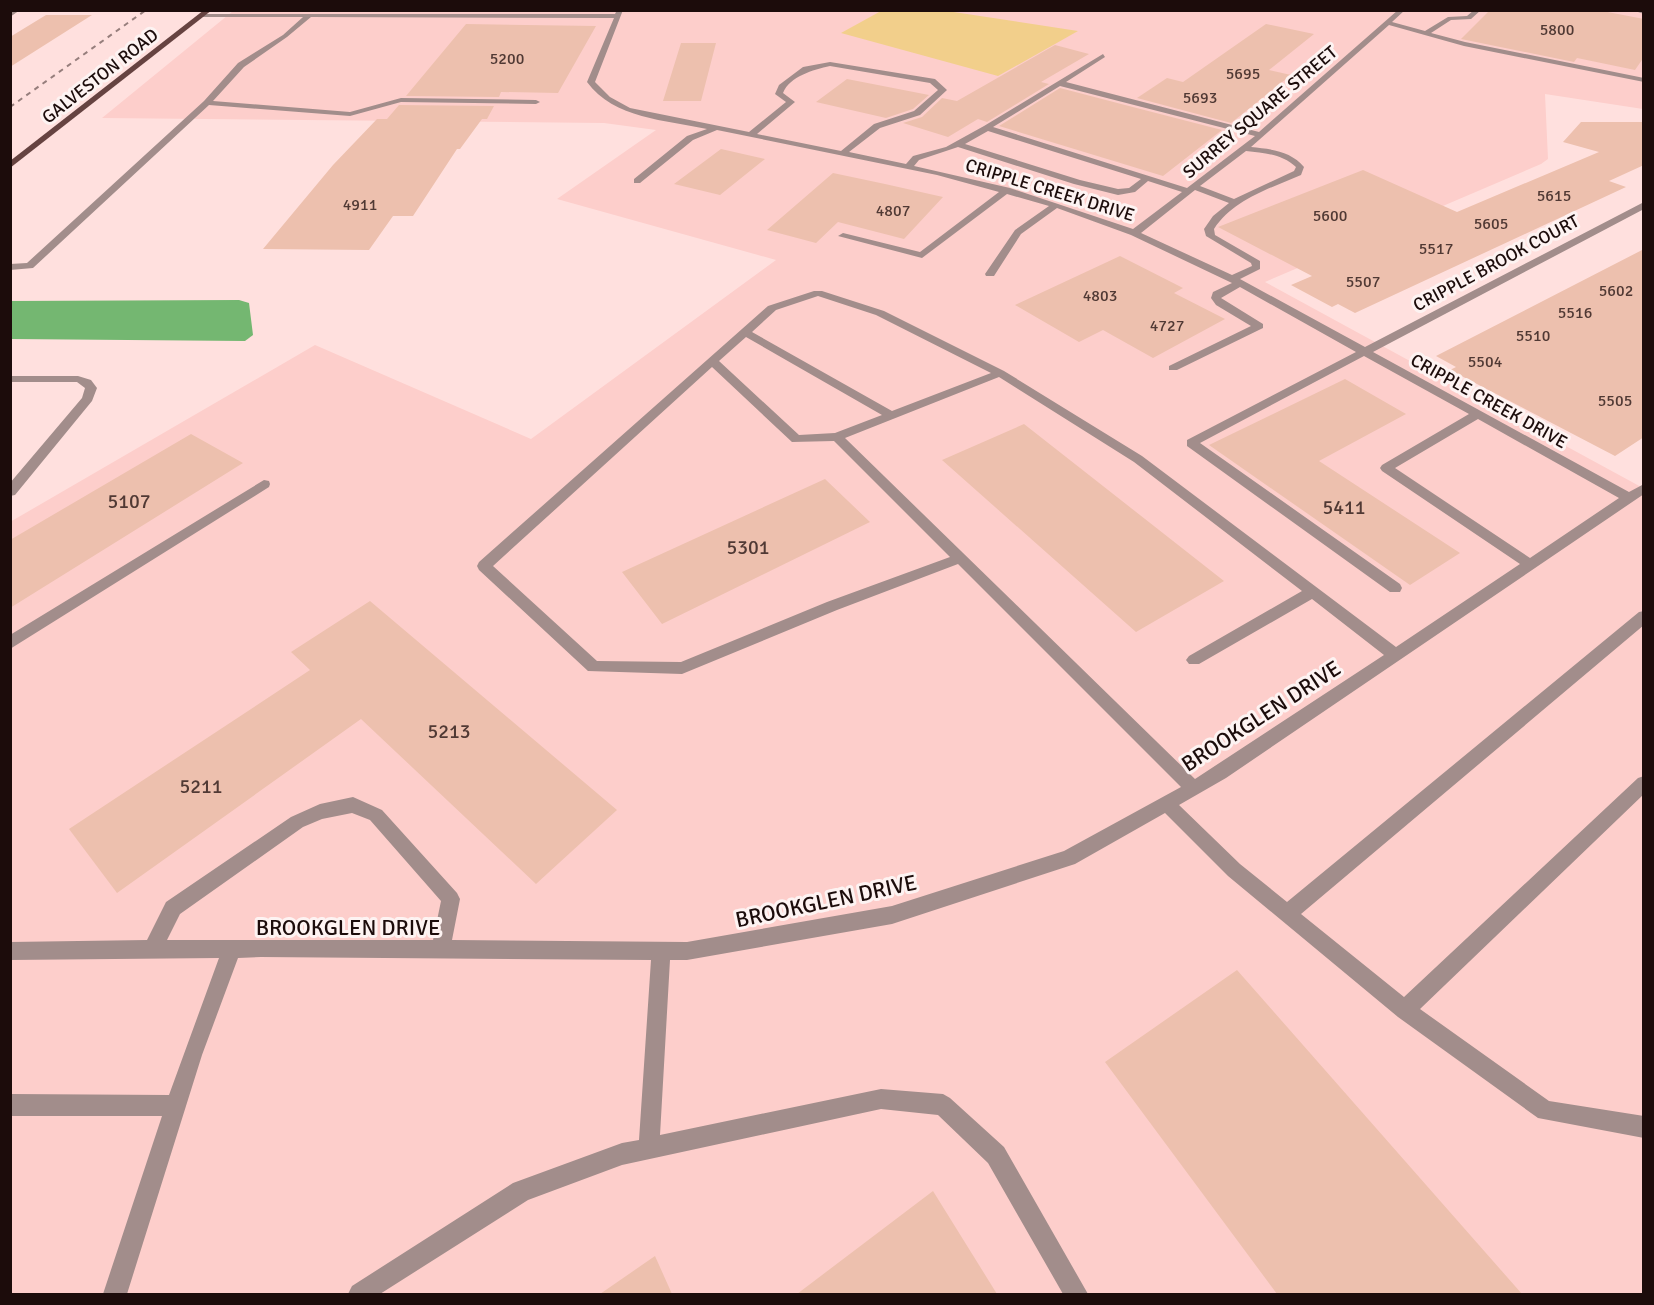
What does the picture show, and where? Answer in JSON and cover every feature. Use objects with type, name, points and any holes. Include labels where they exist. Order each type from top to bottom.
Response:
[{"type":"main road","name":"GALVESTON ROAD","points":[[10,166],[206,13]]},
{"type":"street","points":[[10,15],[17,10]]},
{"type":"street","name":"SURREY SQUARE STREET","points":[[1134,233],[1261,135],[1402,10]]},
{"type":"street","points":[[1426,33],[1447,14],[1469,18],[1478,10]]},
{"type":"street","points":[[1637,10],[1644,12]]},
{"type":"street","points":[[206,13],[310,15],[618,13]]},
{"type":"street","name":"CRIPPLE CREEK DRIVE","points":[[618,13],[591,82],[600,95],[628,110],[843,153],[1007,190],[1134,233],[1236,281],[1365,350],[1629,498]]},
{"type":"street","points":[[10,267],[30,266],[207,103],[241,64],[285,36],[310,15]]},
{"type":"street","points":[[1388,23],[1464,44],[1644,80]]},
{"type":"street","points":[[908,167],[916,158],[960,145],[1103,56]]},
{"type":"street","points":[[751,135],[791,102],[779,94],[782,87],[806,69],[830,64],[932,81],[943,90],[917,113],[877,126],[843,153]]},
{"type":"street","points":[[1059,83],[1261,135]]},
{"type":"street","points":[[207,103],[350,114],[401,100],[536,102]]},
{"type":"street","points":[[637,181],[690,138],[716,128]]},
{"type":"street","points":[[987,128],[1147,178],[1234,202]]},
{"type":"street","points":[[774,153],[790,143]]},
{"type":"street","points":[[960,145],[1077,182],[1118,192],[1132,190],[1147,178]]},
{"type":"street","points":[[1173,368],[1259,326],[1220,303],[1216,298],[1217,294],[1257,267],[1255,261],[1211,236],[1209,229],[1213,222],[1234,202],[1298,173],[1300,167],[1295,160],[1286,156],[1244,148]]},
{"type":"street","points":[[843,236],[922,255],[1007,190]]},
{"type":"street","points":[[990,274],[1017,232],[1056,205]]},
{"type":"street","name":"CRIPPLE BROOK COURT","points":[[1395,588],[1191,443],[1644,205]]},
{"type":"street","points":[[960,558],[832,606],[682,668],[592,667],[484,566],[772,308],[818,293],[880,313],[1000,373],[1138,459],[1395,655]]},
{"type":"street","points":[[745,332],[892,416]]},
{"type":"street","points":[[712,362],[796,439],[837,437],[1000,373]]},
{"type":"street","points":[[10,380],[78,379],[87,382],[91,388],[88,399],[10,492]]},
{"type":"street","points":[[1478,414],[1386,468],[1530,564]]},
{"type":"street","points":[[837,437],[1193,788]]},
{"type":"street","points":[[10,643],[264,484]]},
{"type":"street","name":"BROOKGLEN DRIVE","points":[[10,951],[232,949],[687,951],[892,915],[1070,858],[1220,773],[1644,488]]},
{"type":"street","points":[[1194,660],[1314,591]]},
{"type":"street","points":[[1287,914],[1644,616]]},
{"type":"street","points":[[1405,1010],[1644,783]]},
{"type":"street","points":[[1166,803],[1234,870],[1405,1010],[1545,1111],[1644,1127]]},
{"type":"street","points":[[152,950],[173,908],[297,822],[321,812],[353,805],[376,815],[451,899],[440,950]]},
{"type":"street","points":[[115,1294],[192,1055],[232,949]]},
{"type":"street","points":[[649,1148],[661,951]]},
{"type":"street","points":[[360,1294],[521,1191],[622,1154],[881,1099],[943,1105],[996,1155],[1077,1294]]},
{"type":"street","points":[[10,1105],[176,1106]]},
{"type":"shaded area","points":[[233,11],[1643,11],[1643,109],[1545,94],[1548,159],[1541,164],[1265,282],[1643,488],[1643,1294],[11,1294],[10,522],[315,345],[531,439],[776,260],[557,199],[656,130],[604,123],[102,118]]},
{"type":"shaded area","points":[[881,11],[947,11],[1078,31],[998,76],[841,33]]},
{"type":"shaded area","points":[[239,300],[249,303],[253,335],[245,341],[11,339],[11,301]]},
{"type":"building","points":[[1490,10],[1597,10],[1644,19],[1644,57],[1635,70],[1577,58],[1574,62],[1461,39]]},
{"type":"building","points":[[46,15],[92,15],[10,67],[10,37]]},
{"type":"building","points":[[466,24],[596,26],[558,93],[501,92],[499,97],[406,96]]},
{"type":"building","points":[[1266,24],[1314,34],[1269,70],[1291,75],[1231,123],[1137,98],[1167,78],[1183,82]]},
{"type":"building","points":[[681,43],[716,43],[701,101],[663,101]]},
{"type":"building","points":[[1055,45],[1089,54],[1041,82],[1049,84],[987,122],[978,119],[948,137],[903,123],[922,117],[942,98],[957,101]]},
{"type":"building","points":[[847,79],[929,95],[913,109],[886,118],[816,102]]},
{"type":"building","points":[[1060,88],[1222,130],[1163,176],[999,126]]},
{"type":"building","points":[[399,105],[494,106],[487,119],[482,119],[460,149],[457,149],[413,216],[393,216],[369,250],[263,249],[333,165],[377,119],[387,119]]},
{"type":"building","points":[[1581,122],[1644,122],[1644,165],[1609,181],[1626,187],[1355,313],[1338,304],[1332,307],[1291,285],[1312,276],[1218,227],[1363,170],[1457,212],[1599,152],[1563,142]]},
{"type":"building","points":[[721,149],[765,159],[720,195],[674,184]]},
{"type":"building","points":[[833,173],[943,197],[904,239],[838,222],[816,243],[767,230]]},
{"type":"building","points":[[1644,249],[1644,437],[1615,456],[1450,370],[1456,367],[1436,356]]},
{"type":"building","points":[[1120,256],[1183,288],[1174,293],[1225,319],[1153,358],[1103,330],[1079,342],[1015,305]]},
{"type":"building","points":[[1345,379],[1406,414],[1319,461],[1460,553],[1410,585],[1209,445]]},
{"type":"building","points":[[1024,424],[1224,581],[1136,632],[942,460]]},
{"type":"building","points":[[191,434],[243,463],[10,608],[10,540]]},
{"type":"building","points":[[825,479],[870,522],[662,624],[622,572]]},
{"type":"building","points":[[370,601],[617,810],[536,884],[361,719],[117,893],[69,829],[310,670],[291,652]]},
{"type":"building","points":[[1237,970],[1522,1294],[1277,1294],[1105,1062]]},
{"type":"building","points":[[933,1191],[997,1294],[797,1294]]},
{"type":"building","points":[[655,1256],[672,1294],[600,1294]]},
{"type":"railway","points":[[10,107],[146,10]]}]
